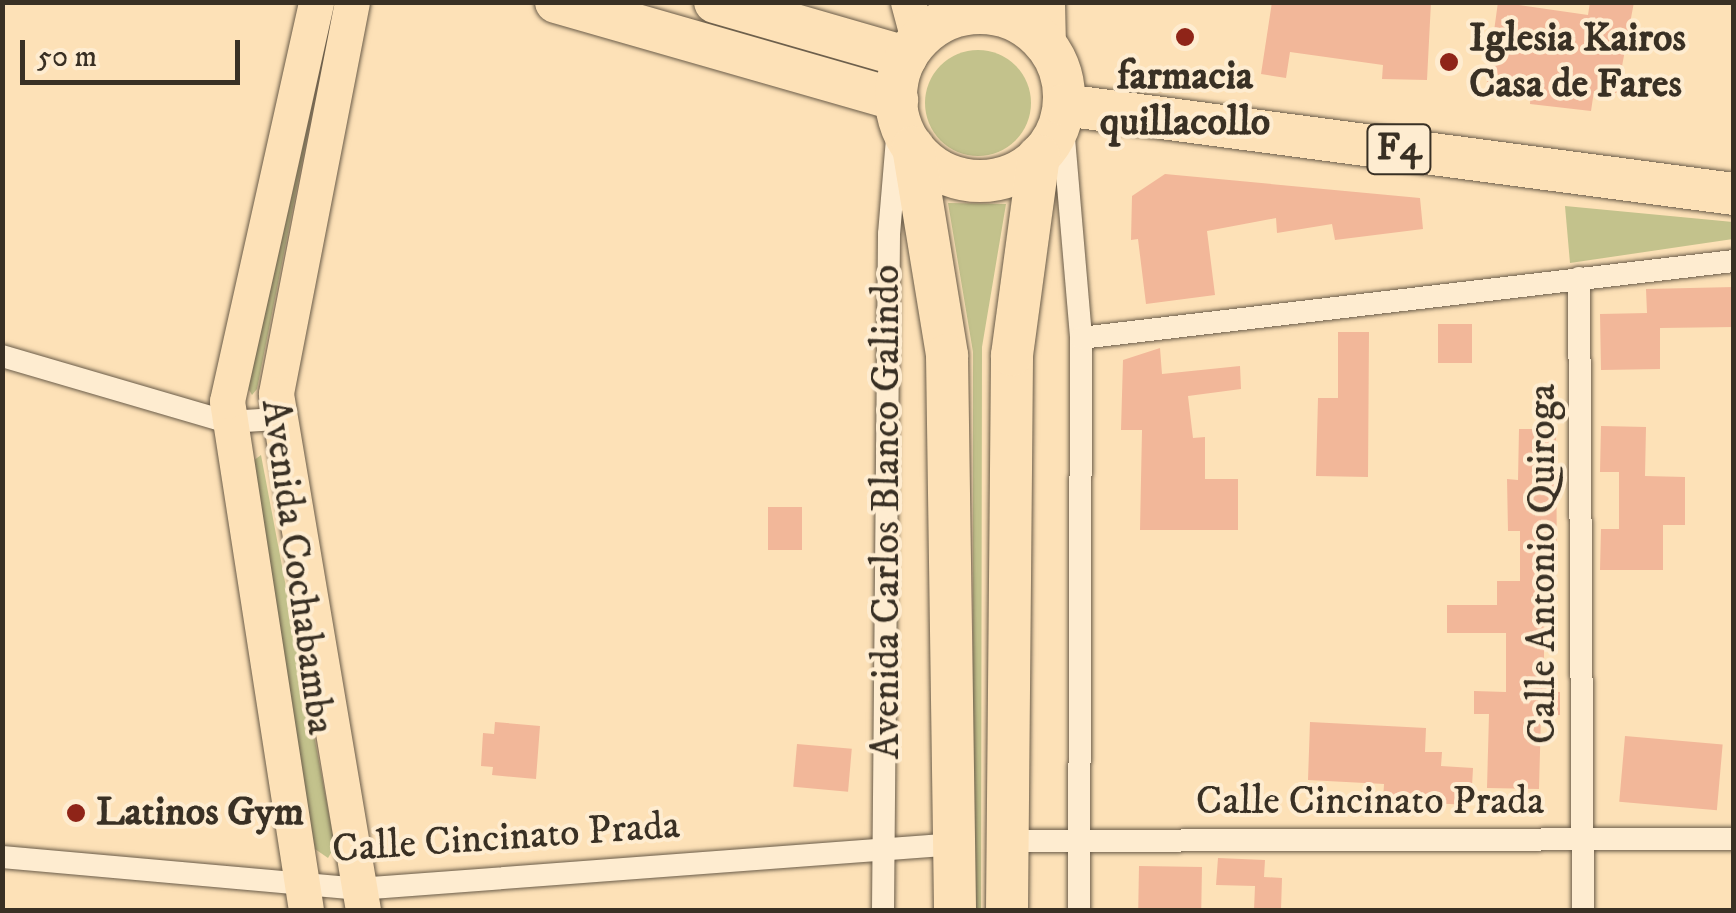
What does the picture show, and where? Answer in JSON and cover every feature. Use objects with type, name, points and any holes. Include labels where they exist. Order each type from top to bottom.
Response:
[{"type":"highway","points":[[556,2],[903,120],[943,172],[981,181],[1006,176],[1040,156]]},
{"type":"highway","points":[[716,2],[911,33],[975,12],[1008,17],[1048,46],[1063,110],[1040,156],[1012,355],[1007,910]]},
{"type":"highway","points":[[903,120],[911,33]]},
{"type":"highway","name":"F4","points":[[1063,110],[1734,194]]},
{"type":"highway","name":"Avenida Carlos Blanco Galindo","points":[[903,120],[947,355],[955,910]]},
{"type":"main road","name":"Avenida Cochabamba","points":[[304,899],[228,422],[231,377],[316,2]]},
{"type":"main road","name":"Avenida Cochabamba","points":[[352,2],[278,369],[277,419],[361,899]]},
{"type":"main road","points":[[1047,2],[1048,46]]},
{"type":"street","points":[[1063,110],[1082,338],[1079,910]]},
{"type":"street","name":"Avenida Carlos Blanco Galindo","points":[[883,910],[889,234],[903,120]]},
{"type":"street","points":[[1082,338],[1734,260]]},
{"type":"street","name":"Calle Antonio Quiroga","points":[[1579,278],[1583,910]]},
{"type":"street","points":[[2,356],[228,422],[277,419]]},
{"type":"street","name":"Calle Cincinato Prada","points":[[1007,840],[1734,839]]},
{"type":"street","name":"Calle Cincinato Prada","points":[[2,857],[304,899],[361,899],[956,844]]},
{"type":"shaded area","points":[[978,50],[998,54],[1016,65],[1027,83],[1031,103],[1027,123],[1016,141],[998,152],[978,156],[958,152],[940,141],[929,123],[925,103],[929,83],[940,65],[958,54]]},
{"type":"shaded area","points":[[319,76],[257,389],[252,395],[248,388]]},
{"type":"shaded area","points":[[948,203],[1006,204],[982,347],[981,910],[973,910],[973,352]]},
{"type":"shaded area","points":[[1565,206],[1733,222],[1733,239],[1570,263]]},
{"type":"shaded area","points":[[261,455],[335,846],[328,858],[315,849],[249,464]]},
{"type":"building","points":[[1272,2],[1431,2],[1427,80],[1382,79],[1383,65],[1290,52],[1286,78],[1261,74]]},
{"type":"building","points":[[1498,2],[1588,15],[1590,2],[1634,2],[1617,93],[1594,91],[1591,111],[1530,104],[1531,87],[1487,82]]},
{"type":"building","points":[[1165,174],[1420,198],[1423,229],[1335,240],[1332,224],[1277,233],[1276,218],[1207,231],[1215,295],[1146,304],[1138,239],[1131,240],[1132,196]]},
{"type":"building","points":[[1734,287],[1734,327],[1660,328],[1660,369],[1601,370],[1600,314],[1647,313],[1646,289]]},
{"type":"building","points":[[1438,324],[1472,324],[1472,363],[1438,363]]},
{"type":"building","points":[[1338,332],[1369,332],[1368,477],[1316,476],[1318,398],[1338,398]]},
{"type":"building","points":[[1160,348],[1162,374],[1240,366],[1241,389],[1188,396],[1193,438],[1205,437],[1205,479],[1238,479],[1238,530],[1140,530],[1142,430],[1121,430],[1123,360]]},
{"type":"building","points":[[1601,426],[1646,427],[1645,476],[1685,477],[1685,525],[1663,525],[1663,570],[1600,570],[1601,529],[1619,529],[1619,472],[1600,472]]},
{"type":"building","points":[[1519,429],[1556,429],[1557,571],[1545,571],[1544,656],[1546,692],[1560,692],[1560,715],[1541,715],[1539,789],[1487,788],[1489,714],[1474,714],[1474,691],[1506,692],[1506,633],[1447,633],[1447,605],[1497,605],[1497,581],[1520,581],[1520,531],[1508,531],[1507,479],[1518,480]]},
{"type":"building","points":[[768,507],[802,507],[802,550],[768,550]]},
{"type":"building","points":[[495,722],[540,726],[536,779],[492,775],[493,767],[481,766],[483,733],[494,734]]},
{"type":"building","points":[[1310,722],[1426,728],[1425,752],[1442,752],[1441,766],[1473,768],[1471,805],[1383,801],[1384,784],[1308,780]]},
{"type":"building","points":[[1625,736],[1723,745],[1717,810],[1619,802]]},
{"type":"building","points":[[797,744],[852,749],[848,792],[793,787]]},
{"type":"building","points":[[1218,858],[1265,860],[1264,877],[1282,878],[1281,910],[1254,910],[1255,886],[1216,885]]},
{"type":"building","points":[[1139,866],[1202,867],[1201,910],[1138,910]]},
{"type":"place","name":"farmacia quillacollo","points":[[1185,37]]},
{"type":"place","name":"Iglesia Kairos Casa de Fares","points":[[1449,62]]},
{"type":"place","name":"Latinos Gym","points":[[76,813]]}]
